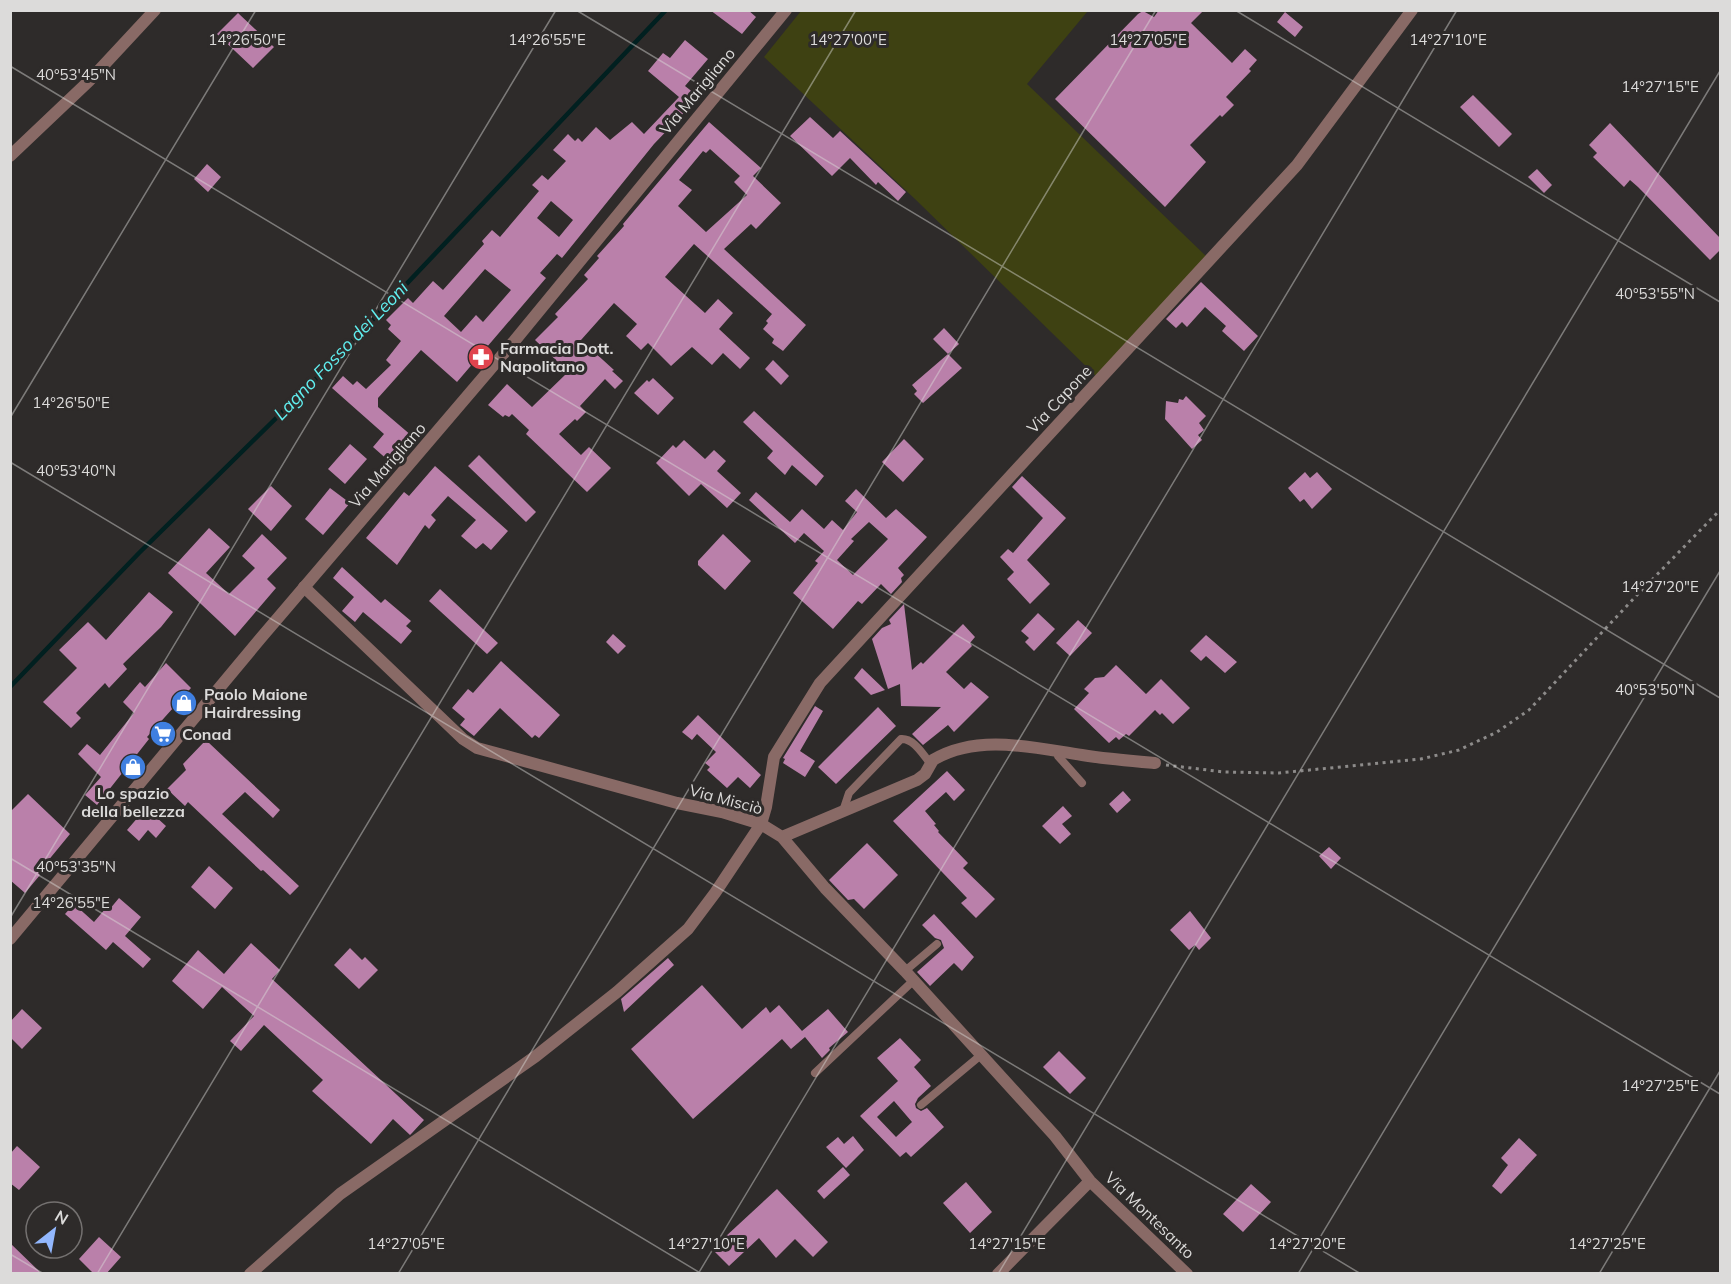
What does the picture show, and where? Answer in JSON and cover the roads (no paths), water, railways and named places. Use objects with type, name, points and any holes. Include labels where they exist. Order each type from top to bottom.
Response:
[{"type":"street","points":[[10,156],[89,81],[155,10]]},
{"type":"street","name":"Via Marigliano","points":[[10,939],[304,587],[516,339],[786,10]]},
{"type":"street","name":"Via Capone","points":[[761,824],[774,757],[820,683],[1297,165],[1412,10]]},
{"type":"street","name":"Via Misciò","points":[[304,587],[463,739],[477,748],[536,766],[722,812],[761,824],[782,837],[825,888],[981,1054],[1072,1156],[1090,1181]]},
{"type":"street","points":[[782,837],[916,780],[925,774],[930,764],[939,757],[967,748],[1004,744],[1155,763]]},
{"type":"street","points":[[250,1274],[340,1194],[536,1056],[662,952],[688,929],[761,824]]},
{"type":"street","points":[[998,1274],[1090,1181]]},
{"type":"street","name":"Via Montesanto","points":[[1090,1181],[1187,1274]]},
{"type":"lane","points":[[843,811],[849,793],[901,738],[912,742],[930,764]]},
{"type":"lane","points":[[1058,751],[1061,761],[1082,783]]},
{"type":"lane","points":[[815,1073],[937,944]]},
{"type":"lane","points":[[921,1105],[981,1054]]},
{"type":"waterway","name":"Lagno Fosso dei Leoni","points":[[10,687],[139,553],[325,370],[666,10]]},
{"type":"place","name":"Farmacia Dott. Napolitano","points":[[481,357]]},
{"type":"place","name":"Paolo Maione Hairdressing","points":[[184,703]]},
{"type":"place","name":"Conad","points":[[163,734]]},
{"type":"place","name":"Lo spazio della bellezza","points":[[133,767]]}]
